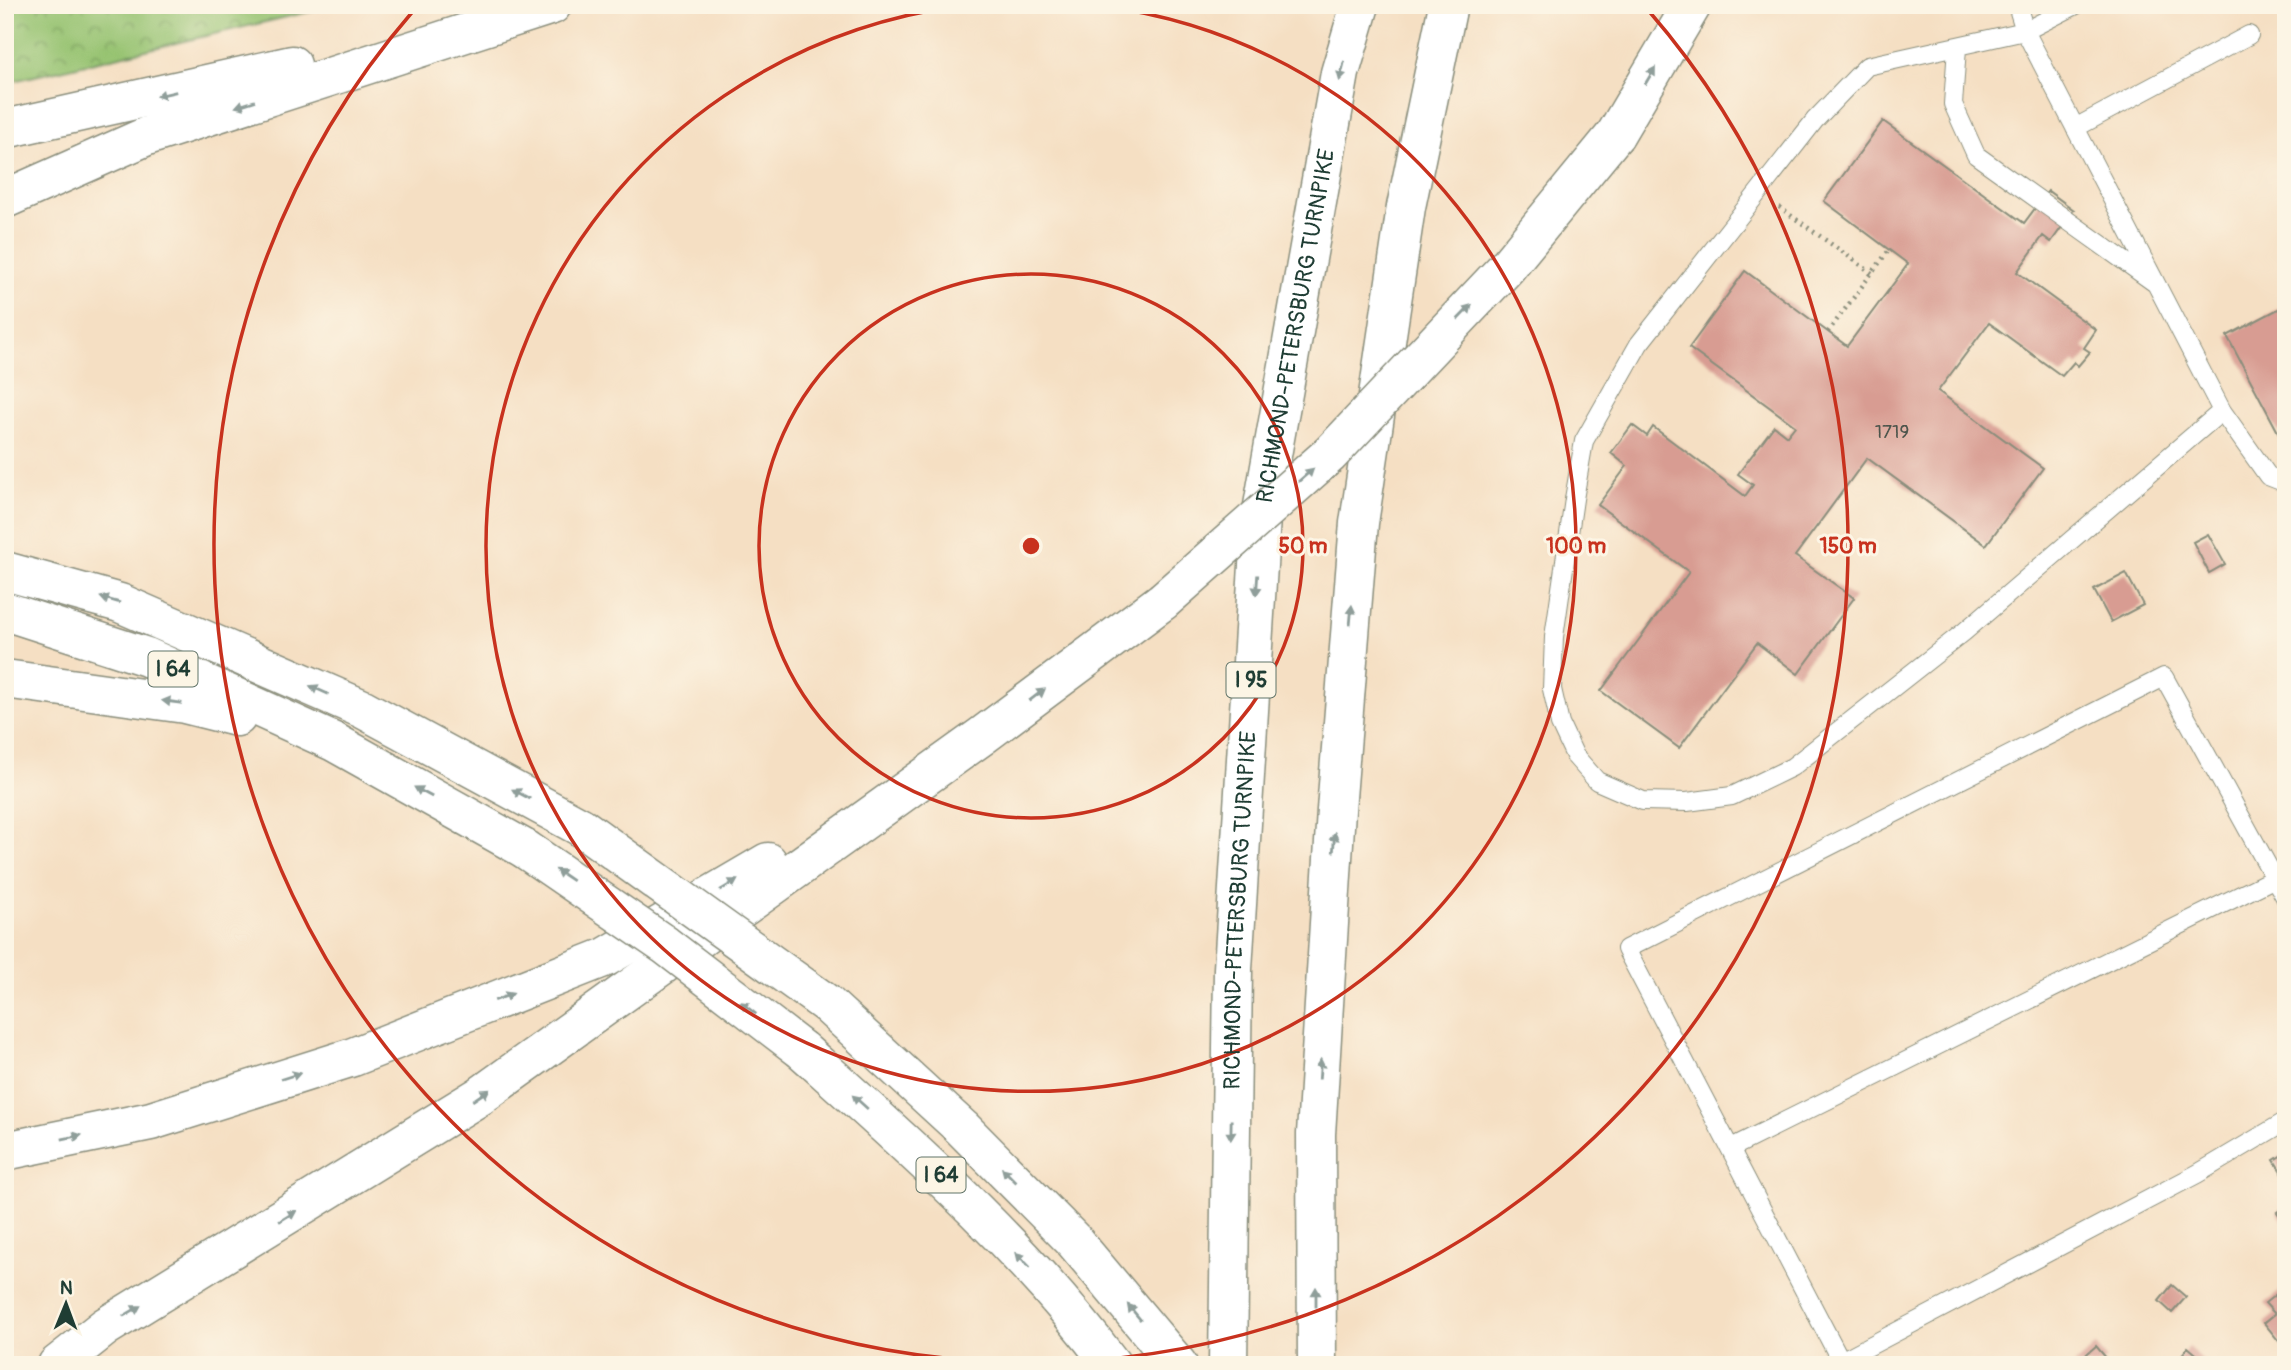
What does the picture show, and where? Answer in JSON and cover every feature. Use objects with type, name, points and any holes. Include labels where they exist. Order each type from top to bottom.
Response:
[{"type":"highway","name":"RICHMOND-PETERSBURG TURNPIKE","points":[[1228,1365],[1233,969],[1261,517],[1340,73],[1360,5]]},
{"type":"highway","points":[[1317,1365],[1316,1134],[1336,810],[1359,523],[1406,207],[1448,5]]},
{"type":"highway","points":[[57,1365],[105,1327],[480,1096],[982,736],[1163,601],[1330,454],[1506,268],[1615,135],[1692,5]]},
{"type":"highway","points":[[5,130],[536,10]]},
{"type":"highway","points":[[5,199],[147,136],[536,10]]},
{"type":"highway","points":[[5,571],[120,603],[363,709],[581,827],[827,1004],[962,1128],[1074,1241],[1178,1365]]},
{"type":"highway","name":"I 64","points":[[5,611],[147,657],[334,742],[525,849],[665,945],[802,1050],[947,1180],[1070,1309],[1112,1365]]},
{"type":"highway","points":[[5,679],[186,704],[334,742]]},
{"type":"highway","points":[[5,1151],[151,1121],[353,1057],[607,957],[982,736]]},
{"type":"lane","points":[[2017,5],[2025,31],[2222,411],[2268,476],[2286,483]]},
{"type":"lane","points":[[2076,5],[2025,31],[1867,66],[1815,120],[1639,344],[1584,441],[1554,637],[1552,689],[1560,724],[1575,756],[1597,781],[1643,801],[1687,802],[1732,796],[1792,767],[1964,632],[2222,411]]},
{"type":"lane","points":[[2075,128],[2249,35]]},
{"type":"lane","points":[[1957,48],[1953,104],[1976,155],[2158,284]]},
{"type":"lane","points":[[2286,899],[2164,677],[1626,949],[1842,1361],[2196,1174],[2286,1121]]},
{"type":"lane","points":[[1731,1148],[2275,878]]},
{"type":"path","points":[[1758,192],[1871,273]]},
{"type":"path","points":[[1828,332],[1889,250]]},
{"type":"green space","points":[[5,5],[338,5],[5,83]]},
{"type":"building","points":[[1883,121],[2024,223],[2048,191],[2074,210],[2051,242],[2043,236],[2017,272],[2096,330],[2084,348],[2090,352],[2078,366],[2074,362],[2062,376],[1989,323],[1938,391],[2043,468],[1986,545],[1867,458],[1795,556],[1854,598],[1798,674],[1757,643],[1679,748],[1601,691],[1689,572],[1598,505],[1627,466],[1611,453],[1632,425],[1647,436],[1653,427],[1745,496],[1753,485],[1738,474],[1774,426],[1787,436],[1795,426],[1689,348],[1745,271],[1847,346],[1908,264],[1824,201]]},
{"type":"building","points":[[2286,305],[2286,427],[2278,432],[2227,336]]},
{"type":"building","points":[[2208,534],[2225,564],[2209,573],[2193,542]]},
{"type":"building","points":[[2126,573],[2143,605],[2111,622],[2094,590]]},
{"type":"building","points":[[2284,1154],[2286,1170],[2282,1173],[2274,1160]]},
{"type":"building","points":[[2286,1206],[2286,1225],[2277,1212]]},
{"type":"building","points":[[2172,1285],[2186,1297],[2172,1313],[2159,1301]]},
{"type":"building","points":[[2285,1287],[2286,1350],[2264,1323],[2275,1314],[2265,1303]]},
{"type":"building","points":[[2096,1346],[2107,1359],[2100,1365],[2074,1365]]},
{"type":"building","points":[[2188,1347],[2209,1365],[2174,1365]]}]
